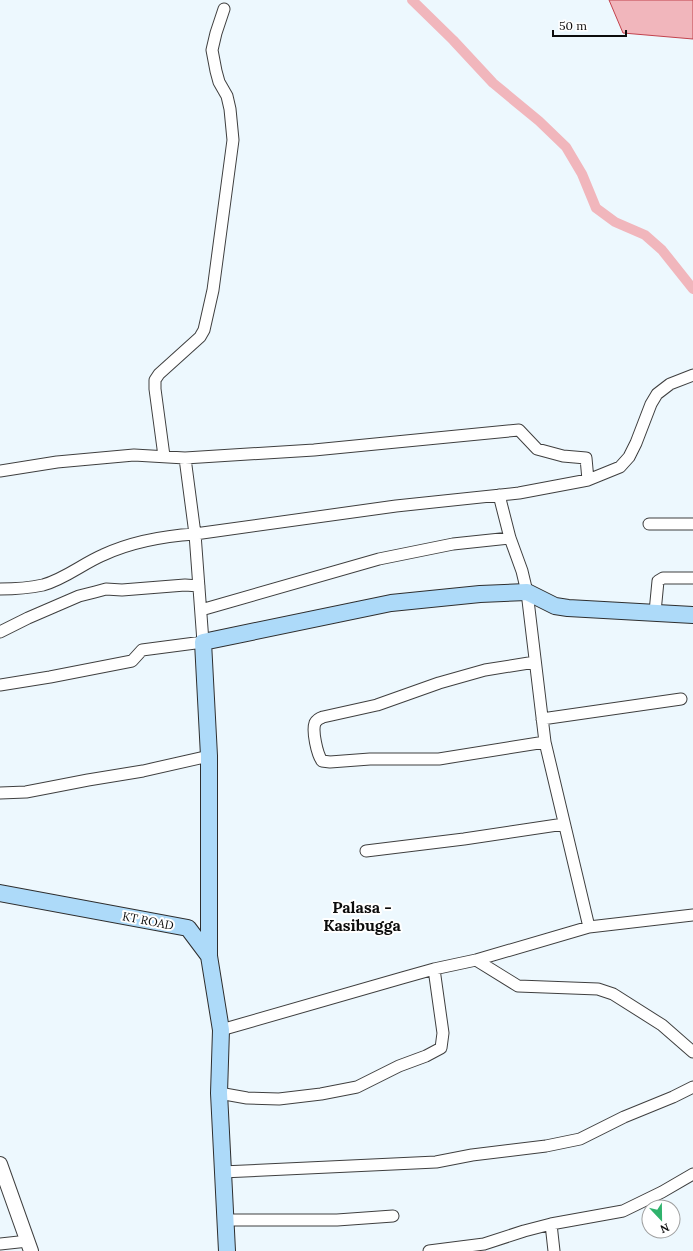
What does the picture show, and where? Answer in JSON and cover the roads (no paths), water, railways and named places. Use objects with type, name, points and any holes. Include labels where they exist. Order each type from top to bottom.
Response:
[{"type":"main road","points":[[209,956],[209,756],[203,642],[391,603],[480,594],[527,592],[555,606],[562,607],[693,615]]},
{"type":"main road","name":"KT ROAD","points":[[0,893],[188,928],[209,956],[221,1030],[219,1093],[227,1251]]},
{"type":"street","points":[[164,456],[155,380],[170,363],[200,337],[204,330],[213,290],[223,223],[233,140],[232,124],[227,96],[218,76],[212,50],[224,9]]},
{"type":"street","points":[[0,589],[43,585],[56,580],[102,555],[120,548],[170,535],[195,534],[396,506],[519,493],[588,480],[620,466],[629,456],[636,443],[651,404],[657,394],[670,384],[693,375]]},
{"type":"street","points":[[0,471],[57,462],[134,455],[185,458],[314,450],[519,430],[537,449],[563,456],[586,458],[588,480]]},
{"type":"street","points":[[0,685],[50,678],[132,661],[142,650],[203,642],[195,534],[185,458]]},
{"type":"street","points":[[499,495],[510,538],[522,571],[527,592],[545,742],[589,927]]},
{"type":"street","points":[[649,524],[693,524]]},
{"type":"street","points":[[201,610],[379,559],[453,544],[510,538]]},
{"type":"street","points":[[655,612],[658,581],[662,578],[693,578]]},
{"type":"street","points":[[0,632],[79,596],[106,589],[122,590],[185,584],[199,586]]},
{"type":"street","points":[[535,662],[485,670],[439,683],[377,705],[323,717],[318,719],[314,724],[315,738],[318,756],[322,761],[330,762],[370,759],[439,759],[545,742]]},
{"type":"street","points":[[542,718],[681,699]]},
{"type":"street","points":[[0,793],[26,792],[143,771],[209,756]]},
{"type":"street","points":[[366,851],[464,839],[564,824]]},
{"type":"street","points":[[221,1030],[434,969],[476,960],[589,927],[693,915]]},
{"type":"street","points":[[476,960],[518,986],[598,989],[613,994],[662,1025],[693,1052]]},
{"type":"street","points":[[219,1093],[247,1098],[279,1099],[321,1094],[357,1087],[399,1066],[426,1056],[441,1048],[442,1033],[434,969]]},
{"type":"street","points":[[222,1172],[436,1162],[472,1155],[546,1146],[580,1139],[624,1117],[693,1087]]},
{"type":"street","points":[[0,1164],[30,1246],[0,1244]]},
{"type":"street","points":[[429,1251],[484,1244],[551,1224],[623,1211],[662,1192],[693,1174]]},
{"type":"street","points":[[225,1220],[337,1220],[393,1216]]},
{"type":"street","points":[[551,1224],[554,1251]]},
{"type":"waterway","points":[[412,0],[453,40],[493,83],[539,121],[566,147],[582,174],[596,208],[615,222],[645,235],[662,250],[693,289]]},
{"type":"district","name":"Palasa - Kasibugga","points":[[362,916]]}]
